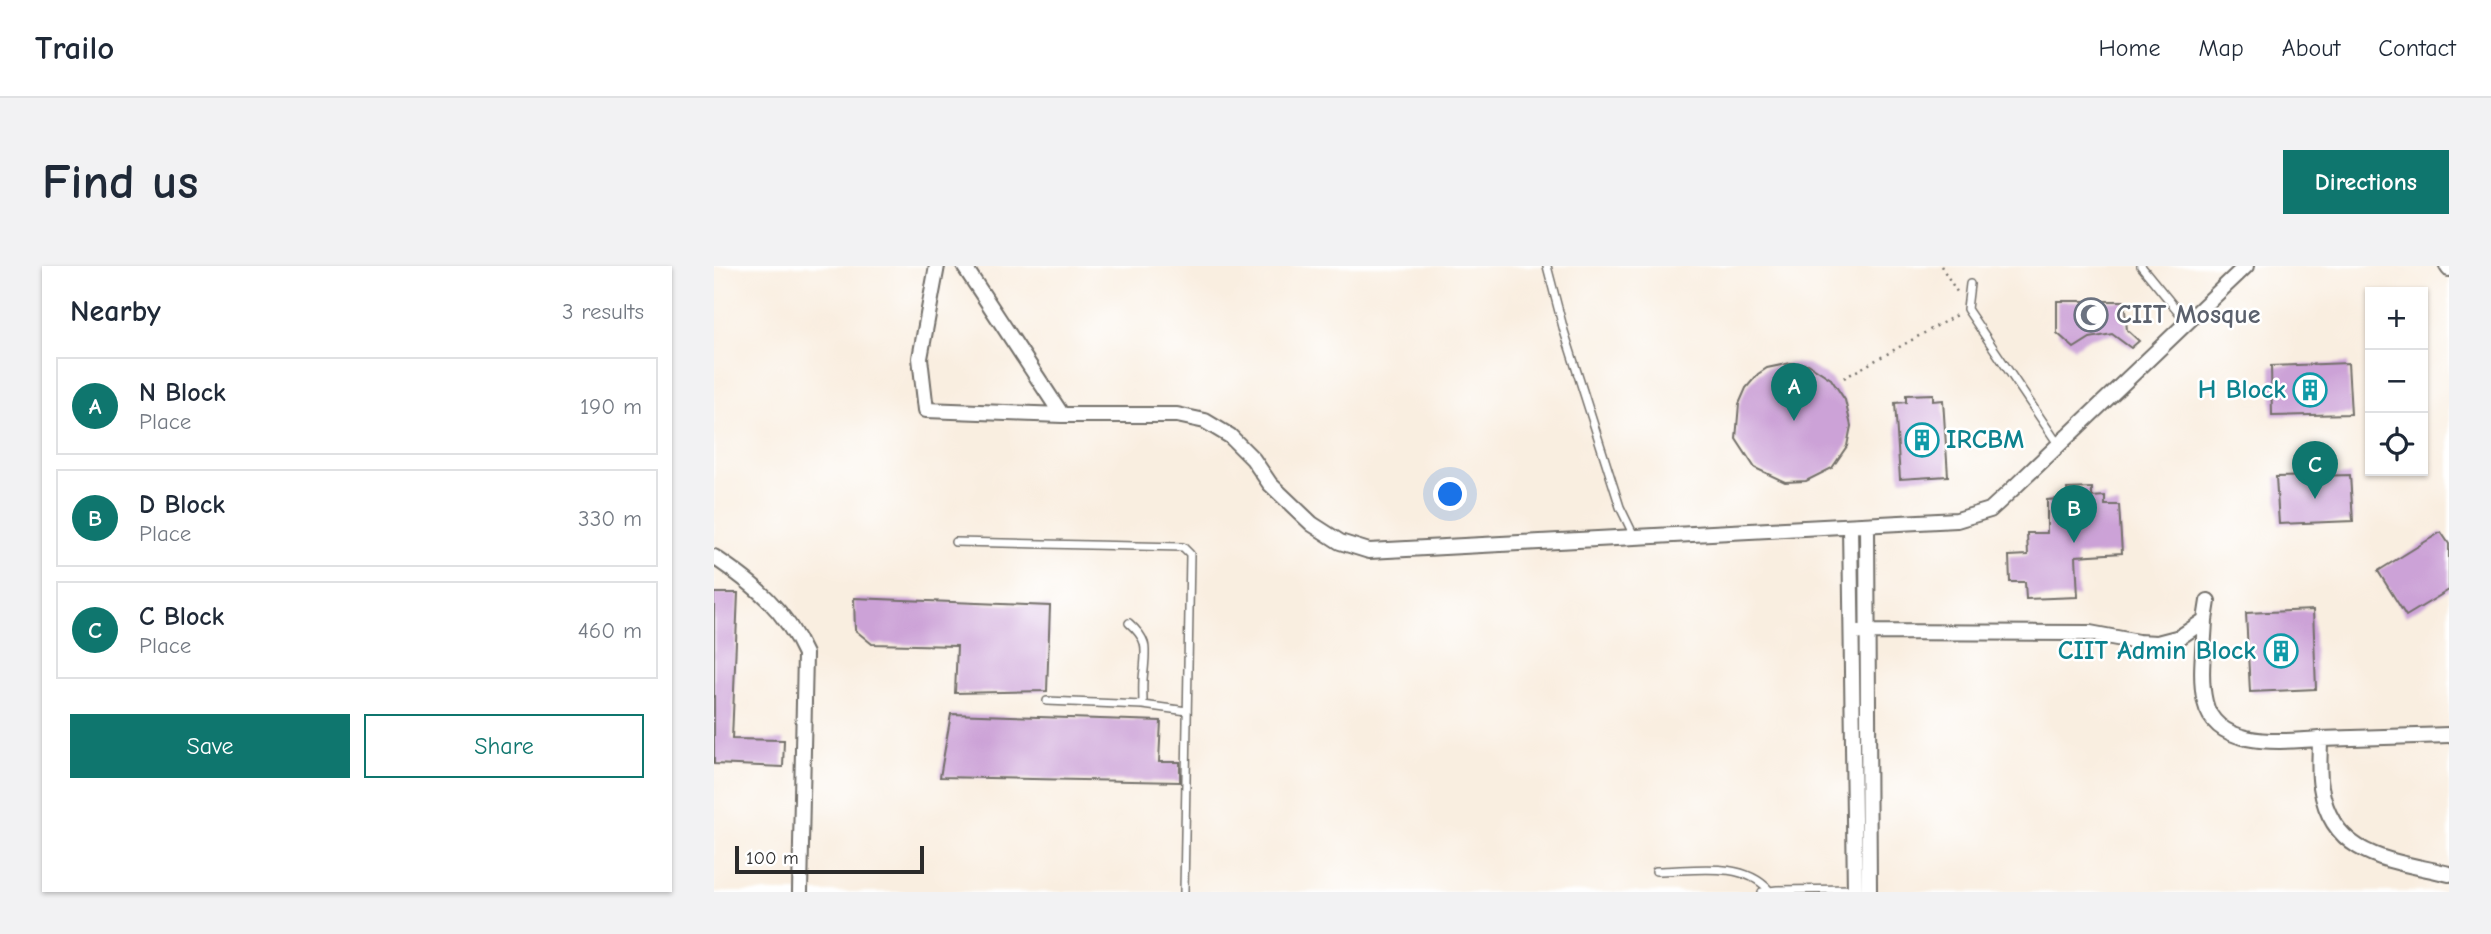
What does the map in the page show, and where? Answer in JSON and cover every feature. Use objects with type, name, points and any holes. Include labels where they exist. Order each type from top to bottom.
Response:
[{"type":"street","points":[[937,266],[920,358],[926,410],[1062,415],[1177,415],[1205,421],[1230,436],[1253,459],[1269,484],[1312,524],[1340,542],[1369,551],[1957,520],[1990,510],[2246,266]]},
{"type":"street","points":[[964,266],[1062,415]]},
{"type":"street","points":[[1860,891],[1859,632],[1867,525]]},
{"type":"street","points":[[1850,526],[1859,632]]},
{"type":"street","points":[[714,557],[740,574],[776,607],[794,629],[805,653],[800,892]]},
{"type":"street","points":[[2208,601],[2202,681],[2205,705],[2216,722],[2238,736],[2267,742],[2449,735]]},
{"type":"street","points":[[1859,632],[2090,633],[2157,643],[2180,637],[2205,620]]},
{"type":"street","points":[[2320,739],[2320,785],[2325,806],[2346,840],[2367,853],[2449,874]]},
{"type":"lane","points":[[1547,266],[1564,331],[1620,507],[1636,539]]},
{"type":"lane","points":[[2141,266],[2186,321]]},
{"type":"lane","points":[[1970,284],[1967,309],[2058,444]]},
{"type":"lane","points":[[955,542],[1183,547],[1190,554],[1184,892]]},
{"type":"lane","points":[[1129,623],[1138,631],[1147,648],[1143,672],[1143,705]]},
{"type":"lane","points":[[1047,701],[1143,705],[1187,711]]},
{"type":"lane","points":[[1656,871],[1744,872],[1762,883],[1765,891],[1860,891]]},
{"type":"path","points":[[1844,379],[1967,309],[1941,266]]},
{"type":"building","name":"CIIT Mosque","points":[[2057,301],[2124,301],[2127,330],[2139,341],[2131,348],[2112,334],[2090,338],[2074,348],[2057,333]]},
{"type":"building","points":[[1791,363],[1808,364],[1831,379],[1845,400],[1851,426],[1847,446],[1832,468],[1806,481],[1785,482],[1755,468],[1736,439],[1739,404],[1746,388],[1767,368]]},
{"type":"building","name":"H Block","points":[[2348,363],[2351,414],[2272,416],[2271,366]]},
{"type":"building","name":"IRCBM","points":[[1933,394],[1933,401],[1943,400],[1948,476],[1900,479],[1895,403],[1906,402],[1906,395]]},
{"type":"building","points":[[2350,475],[2353,521],[2279,524],[2276,477]]},
{"type":"building","points":[[2092,488],[2092,497],[2105,496],[2105,505],[2119,505],[2122,553],[2076,556],[2078,597],[2026,599],[2025,582],[2010,582],[2009,556],[2028,555],[2027,533],[2047,533],[2047,500],[2068,498],[2067,489]]},
{"type":"building","points":[[2441,532],[2449,544],[2449,590],[2406,616],[2378,571]]},
{"type":"building","points":[[714,593],[738,593],[732,739],[784,740],[783,767],[714,764]]},
{"type":"building","points":[[854,598],[1050,606],[1047,691],[955,693],[957,646],[872,644],[855,630]]},
{"type":"building","name":"CIIT Admin Block","points":[[2313,610],[2316,689],[2250,692],[2246,613]]},
{"type":"building","points":[[951,714],[1161,721],[1159,762],[1180,762],[1180,782],[940,777]]},
{"type":"place","name":"CIIT Mosque","points":[[2091,315]]},
{"type":"place","name":"H Block","points":[[2310,390]]},
{"type":"place","name":"N Block","points":[[1794,421]]},
{"type":"place","name":"IRCBM","points":[[1922,440]]},
{"type":"place","name":"C Block","points":[[2315,499]]},
{"type":"place","name":"D Block","points":[[2074,543]]},
{"type":"place","name":"CIIT Admin Block","points":[[2281,651]]}]
